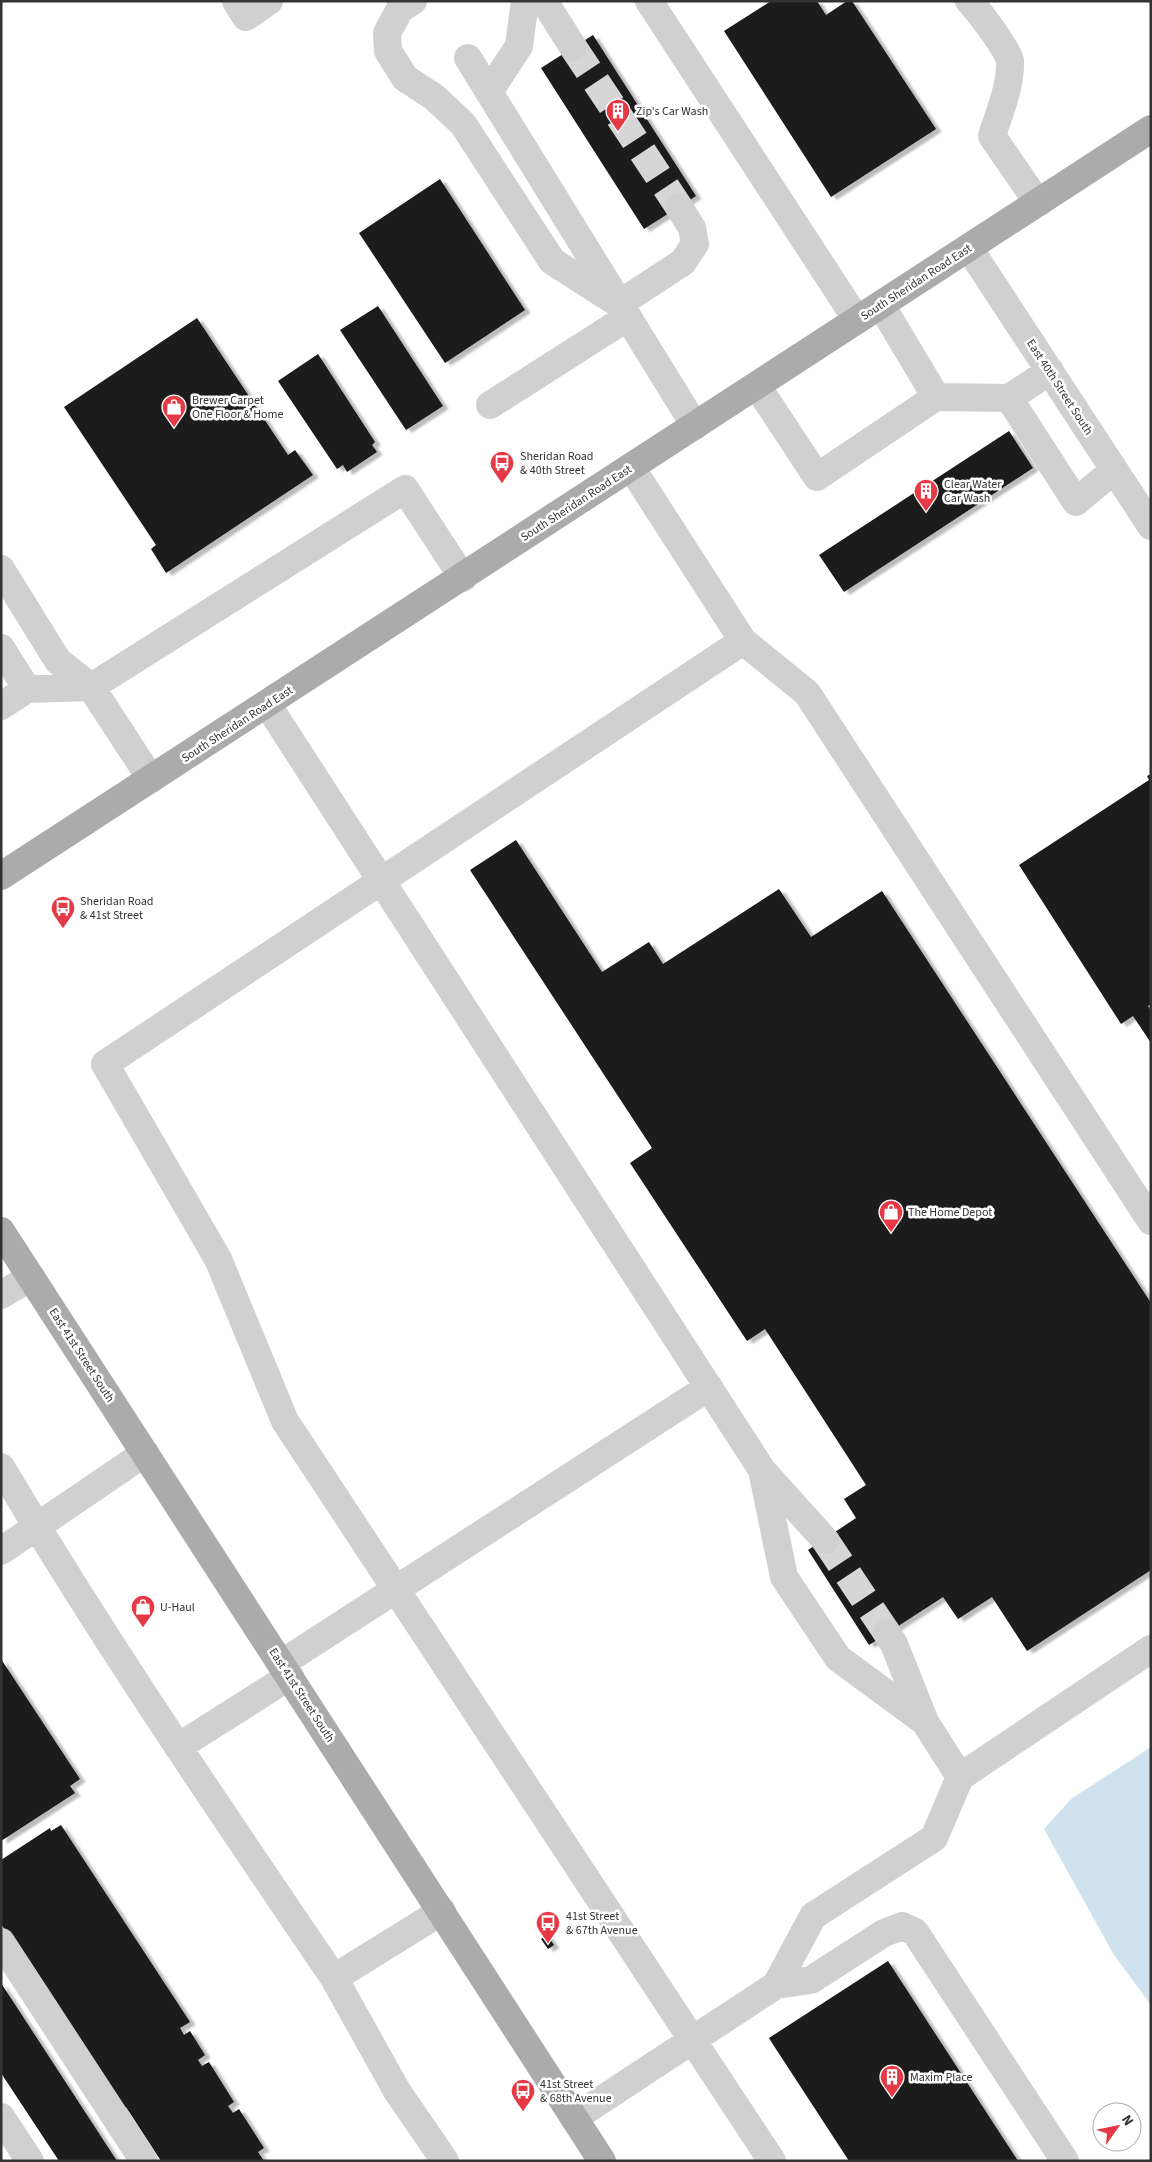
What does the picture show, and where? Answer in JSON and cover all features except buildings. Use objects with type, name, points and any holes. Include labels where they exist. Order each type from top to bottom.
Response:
[{"type":"main road","name":"South Sheridan Road East","points":[[1,876],[463,578],[1151,129]]},
{"type":"main road","name":"East 41st Street South","points":[[1,1231],[602,2161]]},
{"type":"street","points":[[236,1],[246,17],[269,1]]},
{"type":"street","points":[[413,1],[400,9],[387,33],[388,51],[405,78],[434,96],[463,124],[552,261],[624,311]]},
{"type":"street","points":[[489,92],[519,46],[525,1]]},
{"type":"street","points":[[544,1],[573,47]]},
{"type":"street","points":[[649,1],[858,320]]},
{"type":"street","points":[[969,1],[980,11],[1010,59],[1009,78],[992,136],[1038,203]]},
{"type":"street","points":[[468,58],[695,426]]},
{"type":"street","points":[[490,405],[624,311],[683,262],[695,244],[692,228],[679,207]]},
{"type":"street","name":"East 40th Street South","points":[[969,248],[1151,526]]},
{"type":"street","points":[[881,305],[936,396]]},
{"type":"street","points":[[757,386],[817,477],[936,396],[1009,398],[1050,371]]},
{"type":"street","points":[[1009,398],[1076,502],[1114,470]]},
{"type":"street","points":[[631,467],[743,641],[807,693],[1151,1221]]},
{"type":"street","points":[[1,706],[27,689],[91,687],[405,490],[463,578]]},
{"type":"street","points":[[1,569],[58,661],[91,687],[151,779]]},
{"type":"street","points":[[743,641],[105,1064],[218,1259],[286,1421],[772,2161]]},
{"type":"street","points":[[1,648],[27,689]]},
{"type":"street","points":[[268,704],[762,1470],[825,1540]]},
{"type":"street","points":[[1,1295],[31,1277]]},
{"type":"street","points":[[178,1747],[396,1590],[708,1387]]},
{"type":"street","points":[[1,1551],[145,1453]]},
{"type":"street","points":[[1,1467],[37,1528],[178,1747],[334,1978],[397,2091],[445,2161]]},
{"type":"street","points":[[762,1470],[784,1577],[838,1658],[925,1722]]},
{"type":"street","points":[[887,1633],[894,1644],[925,1722],[960,1777]]},
{"type":"street","points":[[776,1985],[814,1916],[934,1838],[960,1777],[1151,1649]]},
{"type":"street","points":[[334,1978],[442,1912]]},
{"type":"street","points":[[574,2118],[776,1985],[811,1980],[884,1934],[902,1926],[915,1932],[1065,2161]]},
{"type":"street","points":[[1,1942],[144,2161]]},
{"type":"street","points":[[1,2117],[30,2161]]},
{"type":"water","points":[[1151,1747],[1151,2005],[1114,1955],[1044,1829],[1071,1799]]},
{"type":"tunnel","points":[[573,47],[679,207]]},
{"type":"tunnel","points":[[825,1540],[887,1633]]},
{"type":"place","name":"Zip's Car Wash","points":[[618,132]]},
{"type":"place","name":"Brewer Carpet One Floor & Home","points":[[174,428]]},
{"type":"place","name":"Sheridan Road & 40th Street","points":[[502,484]]},
{"type":"place","name":"Clear Water Car Wash","points":[[926,512]]},
{"type":"place","name":"Sheridan Road & 41st Street","points":[[63,929]]},
{"type":"place","name":"The Home Depot","points":[[891,1233]]},
{"type":"place","name":"U-Haul","points":[[143,1628]]},
{"type":"place","name":"41st Street & 67th Avenue","points":[[548,1944]]},
{"type":"place","name":"Maxim Place","points":[[892,2098]]},
{"type":"place","name":"41st Street & 68th Avenue","points":[[523,2112]]}]
